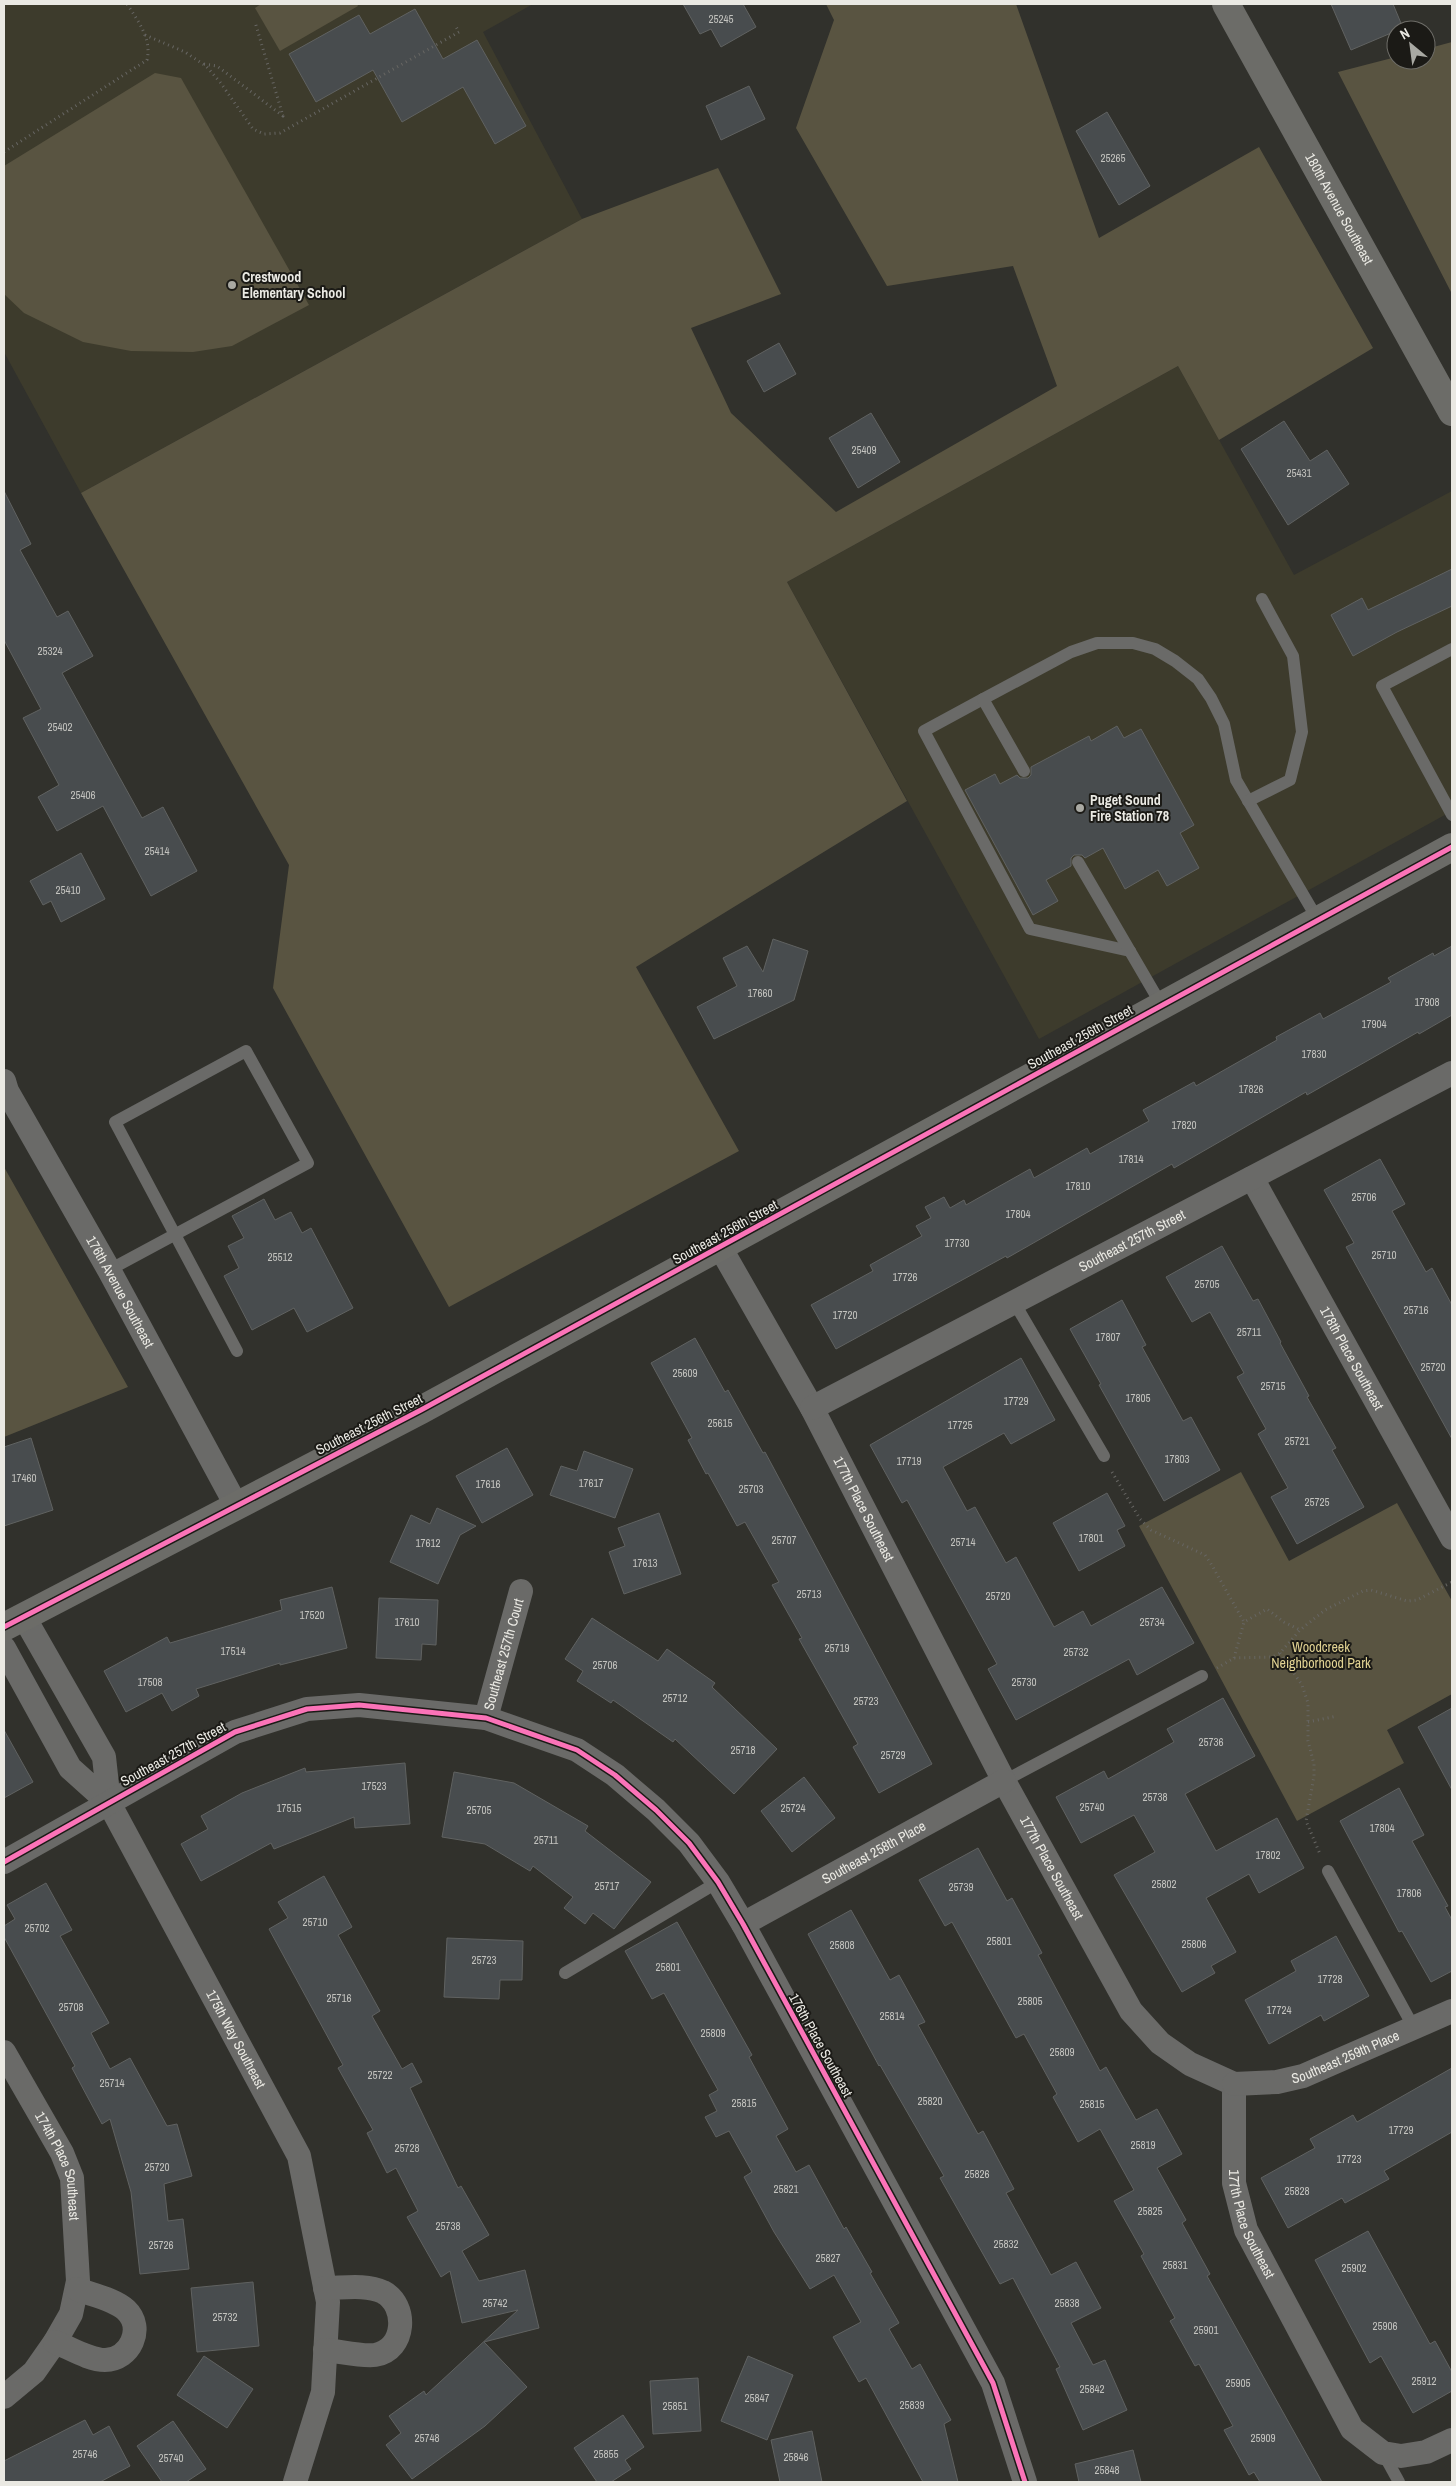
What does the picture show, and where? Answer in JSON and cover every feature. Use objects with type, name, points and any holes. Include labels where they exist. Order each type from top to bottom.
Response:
[{"type":"main road","name":"180th Avenue Southeast","points":[[1226,4],[1452,412]]},
{"type":"main road","name":"Southeast 256th Street","points":[[14,1622],[421,1410],[1452,847]]},
{"type":"street","name":"Southeast 257th Street","points":[[812,1408],[1452,1073]]},
{"type":"street","name":"176th Avenue Southeast","points":[[4,1081],[7,1091],[108,1270],[236,1505]]},
{"type":"street","name":"178th Place Southeast","points":[[1252,1178],[1452,1538]]},
{"type":"street","name":"177th Place Southeast","points":[[720,1247],[812,1408],[1004,1781],[1131,2011],[1168,2048],[1190,2064],[1234,2084],[1234,2183],[1246,2230],[1352,2429],[1383,2453]]},
{"type":"street","name":"Southeast 257th Court","points":[[486,1718],[521,1591]]},
{"type":"street","name":"175th Way Southeast","points":[[14,1622],[104,1757],[109,1804]]},
{"type":"street","name":"175th Way Southeast","points":[[4,1648],[70,1768],[109,1804],[299,2156],[328,2302],[323,2392],[295,2482]]},
{"type":"street","name":"Southeast 257th Street","points":[[4,1862],[235,1732],[307,1709],[359,1705],[486,1718]]},
{"type":"street","name":"176th Place Southeast","points":[[486,1718],[577,1750],[615,1775],[656,1810],[690,1843],[718,1882],[743,1924],[992,2383],[1025,2482]]},
{"type":"street","name":"Southeast 258th Place","points":[[743,1924],[1004,1781]]},
{"type":"street","name":"Southeast 259th Place","points":[[1234,2084],[1277,2082],[1303,2076],[1452,2011]]},
{"type":"street","name":"174th Place Southeast","points":[[4,2052],[62,2153],[72,2178],[77,2238],[76,2289],[71,2314],[55,2342],[34,2372],[4,2397]]},
{"type":"street","points":[[325,2288],[375,2289],[393,2300],[401,2319],[400,2331],[394,2342],[386,2350],[375,2355],[325,2350]]},
{"type":"street","points":[[55,2342],[104,2360],[123,2355],[134,2339],[135,2329],[127,2311],[76,2289]]},
{"type":"street","points":[[1383,2453],[1401,2456],[1426,2452],[1452,2440]]},
{"type":"lane","points":[[1248,801],[1290,780],[1302,732],[1293,656],[1262,599]]},
{"type":"lane","points":[[1130,951],[1030,929],[924,731],[1071,652],[1097,643],[1133,643],[1155,649],[1198,679],[1211,698],[1224,724],[1236,780],[1318,920]]},
{"type":"lane","points":[[1452,649],[1382,686],[1452,815]]},
{"type":"lane","points":[[982,699],[1024,771]]},
{"type":"lane","points":[[1078,862],[1162,1006]]},
{"type":"lane","points":[[108,1270],[175,1234],[308,1163],[246,1051],[115,1122],[175,1234],[237,1351]]},
{"type":"lane","points":[[1014,1302],[1104,1456]]},
{"type":"lane","points":[[1004,1781],[1202,1676]]},
{"type":"lane","points":[[1328,1871],[1414,2028]]},
{"type":"lane","points":[[565,1973],[718,1882]]},
{"type":"lane","points":[[1383,2453],[1399,2482]]},
{"type":"path","points":[[4,152],[147,60],[149,51],[145,35],[127,4]]},
{"type":"path","points":[[203,64],[217,66],[283,116],[255,22]]},
{"type":"path","points":[[145,35],[185,52],[203,64],[220,82],[253,129],[264,134],[280,133],[459,32],[455,25]]},
{"type":"path","points":[[1104,1456],[1140,1519],[1151,1530],[1204,1555],[1210,1562],[1244,1622]]},
{"type":"path","points":[[1202,1676],[1234,1658],[1272,1657],[1280,1653],[1300,1630],[1324,1610],[1363,1591],[1371,1590],[1407,1601],[1416,1600],[1452,1582]]},
{"type":"path","points":[[1234,1658],[1244,1622],[1267,1609],[1284,1622],[1300,1630]]},
{"type":"path","points":[[1280,1653],[1302,1685],[1308,1703],[1308,1741],[1314,1764],[1314,1776],[1306,1821],[1328,1871]]},
{"type":"path","points":[[1308,1722],[1337,1716]]},
{"type":"shaded area","name":"Crestwood Elementary School","points":[[4,4],[533,4],[483,32],[582,219],[81,493],[4,352]]},
{"type":"shaded area","points":[[1178,366],[1294,575],[1452,491],[1452,811],[1039,1039],[787,582]]},
{"type":"green space","points":[[261,4],[357,4],[358,6],[280,51],[255,8]]},
{"type":"green space","points":[[826,4],[1016,4],[1099,238],[1259,147],[1373,348],[1219,440],[1178,366],[787,582],[907,801],[636,967],[739,1151],[449,1307],[273,988],[289,865],[81,493],[582,219],[718,168],[781,294],[691,328],[731,413],[836,512],[1057,386],[1013,266],[887,286],[796,128],[834,20]]},
{"type":"green space","points":[[1452,42],[1452,292],[1338,72],[1386,60],[1386,70],[1436,70],[1436,46]]},
{"type":"green space","points":[[155,73],[181,78],[309,305],[232,346],[193,352],[131,351],[83,342],[24,313],[4,294],[4,166]]},
{"type":"green space","points":[[4,1167],[128,1387],[4,1437]]},
{"type":"green space","name":"Woodcreek Neighborhood Park","points":[[1241,1472],[1289,1561],[1397,1503],[1452,1601],[1452,1694],[1387,1730],[1404,1763],[1297,1821],[1139,1526]]},
{"type":"building","points":[[683,4],[743,4],[756,27],[721,47],[711,29],[700,34]]},
{"type":"building","points":[[1331,4],[1393,4],[1400,20],[1386,20],[1386,35],[1351,50]]},
{"type":"building","points":[[415,9],[443,59],[477,40],[526,126],[495,144],[463,87],[402,122],[373,70],[316,102],[289,54],[359,15],[370,34]]},
{"type":"building","points":[[749,86],[765,119],[721,140],[706,106]]},
{"type":"building","points":[[1107,112],[1150,186],[1119,205],[1076,131]]},
{"type":"building","points":[[779,343],[796,374],[764,392],[747,361]]},
{"type":"building","points":[[871,413],[900,462],[858,488],[829,438]]},
{"type":"building","points":[[1284,421],[1310,461],[1327,450],[1349,484],[1288,525],[1241,449]]},
{"type":"building","points":[[4,491],[31,544],[20,550],[57,617],[68,611],[93,656],[62,673],[142,818],[163,807],[197,871],[151,896],[103,806],[57,831],[38,797],[59,785],[23,718],[41,709],[4,640]]},
{"type":"building","points":[[1452,569],[1452,606],[1397,632],[1353,656],[1331,615],[1362,598],[1368,610]]},
{"type":"building","name":"Puget Sound Fire Station 78","points":[[1117,726],[1124,738],[1141,729],[1194,825],[1180,833],[1199,868],[1167,886],[1158,870],[1125,889],[1103,848],[1085,858],[1082,855],[1074,855],[1071,858],[1071,866],[1046,880],[1058,901],[1033,915],[965,790],[995,774],[1000,784],[1017,775],[1020,778],[1028,778],[1031,775],[1031,767],[1089,736],[1091,741]]},
{"type":"building","points":[[81,853],[105,899],[61,922],[51,901],[43,905],[30,881]]},
{"type":"building","points":[[773,939],[808,951],[794,1000],[714,1039],[697,1007],[737,986],[723,958],[747,946],[763,972]]},
{"type":"building","points":[[1452,946],[1452,1015],[1419,1034],[1418,1032],[1307,1095],[1306,1092],[1174,1168],[1172,1164],[1007,1258],[1006,1256],[836,1349],[811,1305],[873,1271],[870,1265],[922,1236],[916,1226],[931,1218],[925,1207],[944,1197],[950,1208],[964,1200],[966,1205],[1030,1169],[1034,1178],[1087,1148],[1090,1154],[1149,1121],[1143,1110],[1194,1082],[1196,1086],[1277,1040],[1276,1037],[1320,1013],[1323,1019],[1391,982],[1388,978],[1433,953],[1434,956]]},
{"type":"building","points":[[1380,1159],[1405,1204],[1392,1211],[1426,1272],[1432,1268],[1452,1305],[1452,1439],[1346,1247],[1354,1243],[1324,1190]]},
{"type":"building","points":[[264,1199],[275,1220],[291,1212],[302,1233],[311,1228],[353,1308],[307,1332],[294,1308],[252,1330],[224,1276],[239,1268],[228,1246],[244,1238],[232,1216]]},
{"type":"building","points":[[1222,1246],[1253,1301],[1258,1299],[1309,1396],[1307,1397],[1336,1448],[1332,1450],[1364,1507],[1297,1544],[1271,1497],[1288,1488],[1258,1434],[1266,1429],[1237,1377],[1244,1373],[1210,1312],[1192,1322],[1166,1277]]},
{"type":"building","points":[[1122,1300],[1146,1345],[1142,1347],[1183,1421],[1191,1417],[1220,1470],[1164,1501],[1070,1329]]},
{"type":"building","points":[[695,1338],[725,1392],[728,1390],[763,1453],[765,1452],[932,1764],[879,1793],[853,1747],[858,1744],[799,1639],[802,1638],[772,1585],[779,1582],[745,1522],[737,1526],[708,1473],[706,1474],[688,1440],[692,1438],[651,1363]]},
{"type":"building","points":[[1021,1358],[1055,1420],[1011,1444],[1004,1433],[943,1467],[967,1511],[975,1507],[1006,1563],[1016,1557],[1054,1627],[1083,1611],[1091,1626],[1162,1587],[1194,1643],[1137,1675],[1129,1659],[1016,1720],[988,1669],[997,1664],[907,1500],[902,1503],[870,1445]]},
{"type":"building","points":[[31,1438],[53,1510],[4,1526],[4,1447]]},
{"type":"building","points":[[507,1448],[533,1495],[482,1523],[456,1476]]},
{"type":"building","points":[[584,1451],[633,1469],[615,1518],[550,1495],[561,1466],[577,1471]]},
{"type":"building","points":[[1107,1493],[1125,1526],[1117,1530],[1125,1546],[1079,1571],[1053,1523]]},
{"type":"building","points":[[437,1508],[476,1526],[460,1535],[438,1584],[390,1562],[411,1515],[430,1524]]},
{"type":"building","points":[[659,1513],[681,1574],[624,1594],[609,1552],[625,1546],[618,1528]]},
{"type":"building","points":[[332,1587],[347,1648],[280,1665],[280,1663],[196,1689],[199,1696],[172,1711],[162,1693],[126,1712],[104,1671],[167,1637],[170,1643],[282,1610],[280,1600]]},
{"type":"building","points":[[379,1598],[438,1600],[436,1645],[422,1644],[421,1660],[376,1658]]},
{"type":"building","points":[[592,1618],[658,1661],[667,1649],[715,1683],[712,1687],[777,1749],[734,1794],[675,1739],[673,1742],[613,1700],[611,1703],[577,1681],[583,1671],[565,1659]]},
{"type":"building","points":[[1223,1698],[1255,1756],[1185,1794],[1216,1851],[1277,1818],[1304,1868],[1259,1893],[1249,1874],[1206,1898],[1236,1952],[1211,1966],[1215,1973],[1182,1992],[1114,1875],[1155,1852],[1134,1815],[1081,1843],[1056,1797],[1104,1771],[1108,1779],[1174,1742],[1167,1729]]},
{"type":"building","points":[[1452,1708],[1452,1790],[1418,1727]]},
{"type":"building","points":[[4,1730],[33,1782],[4,1798]]},
{"type":"building","points":[[405,1763],[410,1824],[355,1828],[354,1817],[274,1849],[271,1843],[201,1881],[181,1844],[208,1829],[201,1816],[242,1793],[305,1768],[306,1772]]},
{"type":"building","points":[[454,1772],[514,1783],[588,1826],[585,1831],[651,1882],[614,1929],[593,1913],[585,1924],[564,1908],[573,1897],[533,1866],[530,1871],[485,1844],[442,1837]]},
{"type":"building","points":[[804,1777],[835,1818],[792,1852],[761,1811]]},
{"type":"building","points":[[1399,1788],[1424,1835],[1412,1841],[1448,1906],[1445,1907],[1452,1920],[1452,1971],[1431,1982],[1402,1931],[1399,1932],[1340,1821]]},
{"type":"building","points":[[978,1848],[1007,1901],[1012,1898],[1042,1953],[1038,1955],[1100,2071],[1106,2067],[1136,2120],[1157,2109],[1182,2154],[1157,2168],[1186,2220],[1182,2223],[1210,2274],[1207,2276],[1322,2482],[1260,2482],[1254,2472],[1249,2475],[1224,2430],[1233,2426],[1199,2364],[1195,2366],[1170,2321],[1175,2318],[1141,2256],[1144,2254],[1114,2201],[1134,2190],[1100,2129],[1078,2142],[1053,2097],[1057,2094],[1024,2034],[1016,2038],[952,1922],[945,1926],[919,1880]]},
{"type":"building","points":[[324,1876],[352,1927],[338,1935],[380,2011],[372,2016],[402,2069],[412,2063],[422,2082],[410,2088],[458,2188],[461,2186],[489,2235],[462,2251],[479,2281],[525,2270],[539,2328],[484,2342],[527,2387],[485,2426],[412,2479],[386,2445],[401,2433],[389,2416],[424,2391],[426,2395],[518,2310],[462,2323],[450,2271],[441,2277],[407,2217],[418,2211],[396,2168],[387,2173],[367,2133],[373,2130],[338,2068],[343,2065],[269,1929],[288,1918],[278,1902]]},
{"type":"building","points":[[46,1883],[72,1930],[60,1936],[109,2023],[91,2033],[110,2069],[130,2058],[167,2126],[177,2124],[192,2176],[164,2184],[168,2221],[183,2219],[189,2269],[140,2274],[131,2192],[110,2119],[102,2124],[72,2068],[75,2066],[4,1937],[4,1926],[15,1919],[7,1905]]},
{"type":"building","points":[[851,1910],[890,1980],[899,1975],[925,2022],[918,2025],[978,2134],[983,2131],[1014,2189],[1006,2193],[1051,2275],[1076,2262],[1101,2308],[1071,2323],[1093,2365],[1105,2360],[1127,2410],[1083,2430],[1056,2369],[1060,2367],[1013,2278],[1000,2284],[940,2178],[944,2176],[879,2066],[808,1934]]},
{"type":"building","points":[[677,1922],[752,2055],[749,2057],[788,2129],[776,2136],[796,2172],[809,2165],[844,2229],[846,2227],[872,2272],[870,2273],[899,2323],[889,2329],[912,2369],[920,2364],[951,2420],[944,2424],[958,2482],[923,2482],[866,2378],[859,2382],[833,2337],[861,2322],[834,2275],[810,2289],[774,2232],[744,2177],[752,2172],[729,2131],[716,2137],[705,2117],[717,2111],[709,2095],[718,2090],[664,1993],[652,1999],[625,1951]]},
{"type":"building","points":[[1336,1936],[1369,1996],[1324,2021],[1321,2015],[1269,2044],[1245,2000],[1296,1971],[1291,1961]]},
{"type":"building","points":[[447,1938],[523,1941],[522,1980],[500,1980],[499,1999],[444,1997]]},
{"type":"building","points":[[1452,2068],[1452,2132],[1384,2171],[1389,2179],[1345,2203],[1342,2198],[1288,2228],[1261,2178],[1315,2148],[1310,2139],[1353,2115],[1357,2122]]},
{"type":"building","points":[[1368,2231],[1430,2344],[1435,2341],[1452,2372],[1452,2391],[1413,2413],[1381,2356],[1370,2363],[1315,2260]]},
{"type":"building","points":[[253,2282],[259,2346],[197,2352],[191,2288]]},
{"type":"building","points":[[204,2356],[253,2389],[227,2428],[177,2395]]},
{"type":"building","points":[[748,2356],[793,2375],[767,2440],[721,2421]]},
{"type":"building","points":[[698,2378],[701,2431],[653,2434],[650,2381]]},
{"type":"building","points":[[623,2415],[644,2447],[625,2460],[631,2469],[611,2482],[597,2482],[574,2448]]},
{"type":"building","points":[[85,2420],[93,2435],[109,2426],[130,2466],[100,2482],[4,2482],[4,2461]]},
{"type":"building","points":[[173,2421],[206,2469],[186,2482],[162,2482],[137,2446]]},
{"type":"building","points":[[812,2431],[822,2482],[780,2482],[771,2440]]},
{"type":"building","points":[[1133,2450],[1141,2482],[1079,2482],[1075,2464]]},
{"type":"cycle path","points":[[4,1627],[421,1410],[1452,847]]},
{"type":"cycle path","points":[[4,1862],[235,1732],[307,1709],[359,1705],[486,1718],[577,1750],[615,1775],[656,1810],[689,1843],[718,1882],[743,1924],[993,2383],[1025,2482]]},
{"type":"place","name":"Crestwood Elementary School","points":[[232,285]]},
{"type":"place","name":"Puget Sound Fire Station 78","points":[[1080,808]]}]
